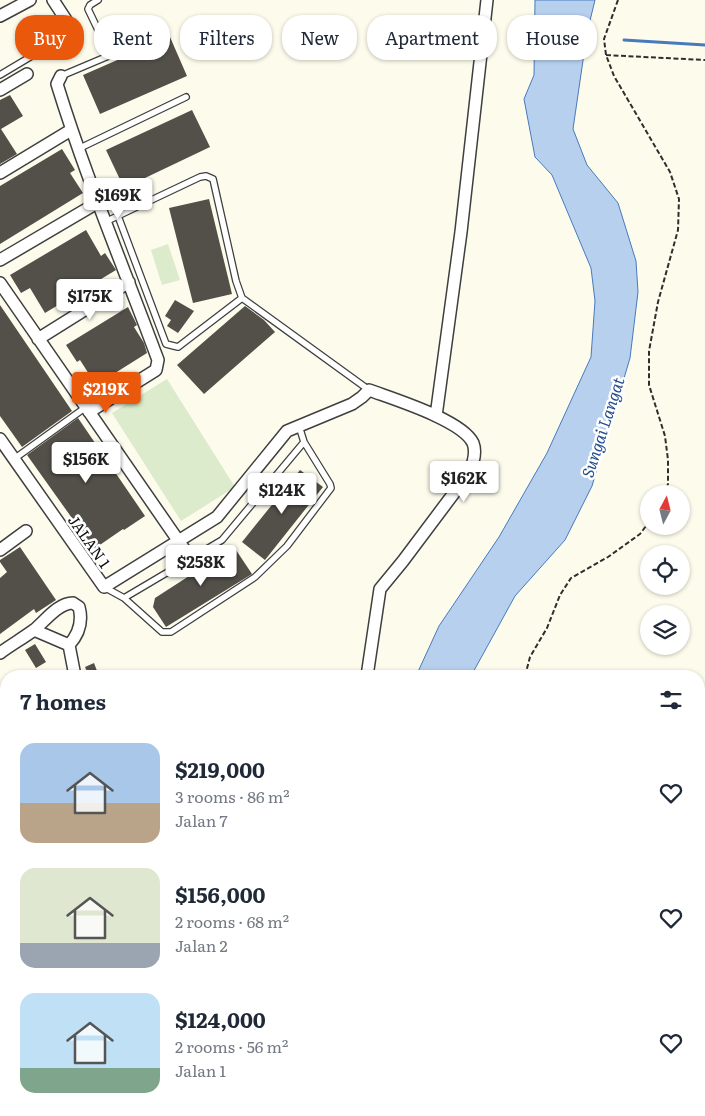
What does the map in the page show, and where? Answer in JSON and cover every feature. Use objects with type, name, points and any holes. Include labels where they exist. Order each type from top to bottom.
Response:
[{"type":"street","points":[[0,16],[30,0]]},
{"type":"street","points":[[53,0],[63,15]]},
{"type":"street","points":[[436,416],[461,232],[487,0]]},
{"type":"street","points":[[0,90],[27,74]]},
{"type":"street","points":[[62,76],[57,84],[71,130],[97,203],[158,360],[156,370],[88,410]]},
{"type":"street","points":[[0,173],[71,130]]},
{"type":"street","points":[[0,260],[97,203]]},
{"type":"street","points":[[38,339],[129,282]]},
{"type":"street","points":[[0,285],[191,559]]},
{"type":"street","points":[[368,670],[380,589],[469,473],[474,459],[472,443],[459,428],[436,416],[369,390]]},
{"type":"street","name":"JALAN 1","points":[[0,439],[104,587],[217,516],[287,431],[352,404],[369,390]]},
{"type":"street","points":[[0,550],[26,531]]},
{"type":"street","points":[[0,653],[34,630],[52,613],[73,603],[79,607],[81,614],[77,636],[70,645],[75,670]]},
{"type":"street","points":[[34,630],[70,645]]},
{"type":"lane","points":[[94,22],[88,10],[90,5],[98,0]]},
{"type":"lane","points":[[0,75],[25,60]]},
{"type":"lane","points":[[62,76],[99,60]]},
{"type":"lane","points":[[78,149],[186,97]]},
{"type":"lane","points":[[105,222],[200,177],[206,176],[213,179],[236,281],[242,298],[369,390]]},
{"type":"lane","points":[[118,216],[166,344],[178,347],[242,298]]},
{"type":"lane","points":[[14,459],[88,410]]},
{"type":"lane","points":[[124,598],[222,540],[304,442],[299,426]]},
{"type":"lane","name":"JALAN 1","points":[[104,587],[124,598],[162,632],[166,633],[171,632],[255,577],[287,546],[331,488],[304,442]]},
{"type":"path","points":[[618,0],[604,39],[606,55],[614,76],[670,172],[679,199],[678,230],[658,302],[649,351],[649,385],[665,436],[668,460],[668,485]]},
{"type":"path","points":[[606,55],[705,60]]},
{"type":"path","points":[[527,670],[530,657],[547,628],[560,595],[571,578],[608,557],[640,534]]},
{"type":"green space","points":[[168,244],[180,280],[162,285],[151,250]]},
{"type":"green space","points":[[167,379],[235,487],[181,521],[112,413]]},
{"type":"water","points":[[535,0],[595,0],[591,15],[535,15]]},
{"type":"water","name":"Sungai Langat","points":[[534,60],[583,60],[573,129],[587,165],[618,203],[636,261],[638,292],[630,358],[592,486],[565,540],[515,596],[474,670],[419,670],[439,626],[499,537],[547,453],[591,357],[595,301],[591,268],[552,175],[535,157],[524,99],[534,75]]},
{"type":"building","points":[[170,37],[187,76],[100,114],[83,75],[117,60],[170,60]]},
{"type":"building","points":[[10,95],[23,116],[1,129],[17,154],[0,164],[0,100]]},
{"type":"building","points":[[192,110],[210,147],[124,188],[106,150]]},
{"type":"building","points":[[62,149],[75,170],[70,173],[83,193],[0,244],[0,186]]},
{"type":"building","points":[[209,199],[232,294],[193,303],[169,208]]},
{"type":"building","points":[[86,230],[101,256],[105,253],[116,270],[45,313],[30,288],[21,293],[10,275]]},
{"type":"building","points":[[175,300],[194,311],[178,333],[167,326],[171,320],[165,316]]},
{"type":"building","points":[[0,305],[72,411],[22,447],[0,416]]},
{"type":"building","points":[[245,306],[264,320],[275,332],[204,394],[177,365]]},
{"type":"building","points":[[128,307],[137,325],[134,327],[144,343],[147,353],[96,385],[80,360],[77,362],[66,345]]},
{"type":"building","points":[[78,418],[145,516],[94,549],[27,455]]},
{"type":"building","points":[[300,470],[323,487],[265,560],[242,542]]},
{"type":"building","points":[[20,547],[56,600],[36,613],[34,609],[0,634],[0,578],[7,572],[0,560]]},
{"type":"building","points":[[234,547],[252,574],[166,627],[153,607],[155,598]]},
{"type":"building","points":[[35,644],[46,662],[36,668],[25,650]]},
{"type":"building","points":[[94,663],[97,670],[86,670],[85,667]]},
{"type":"waterway","points":[[624,40],[705,45]]}]
